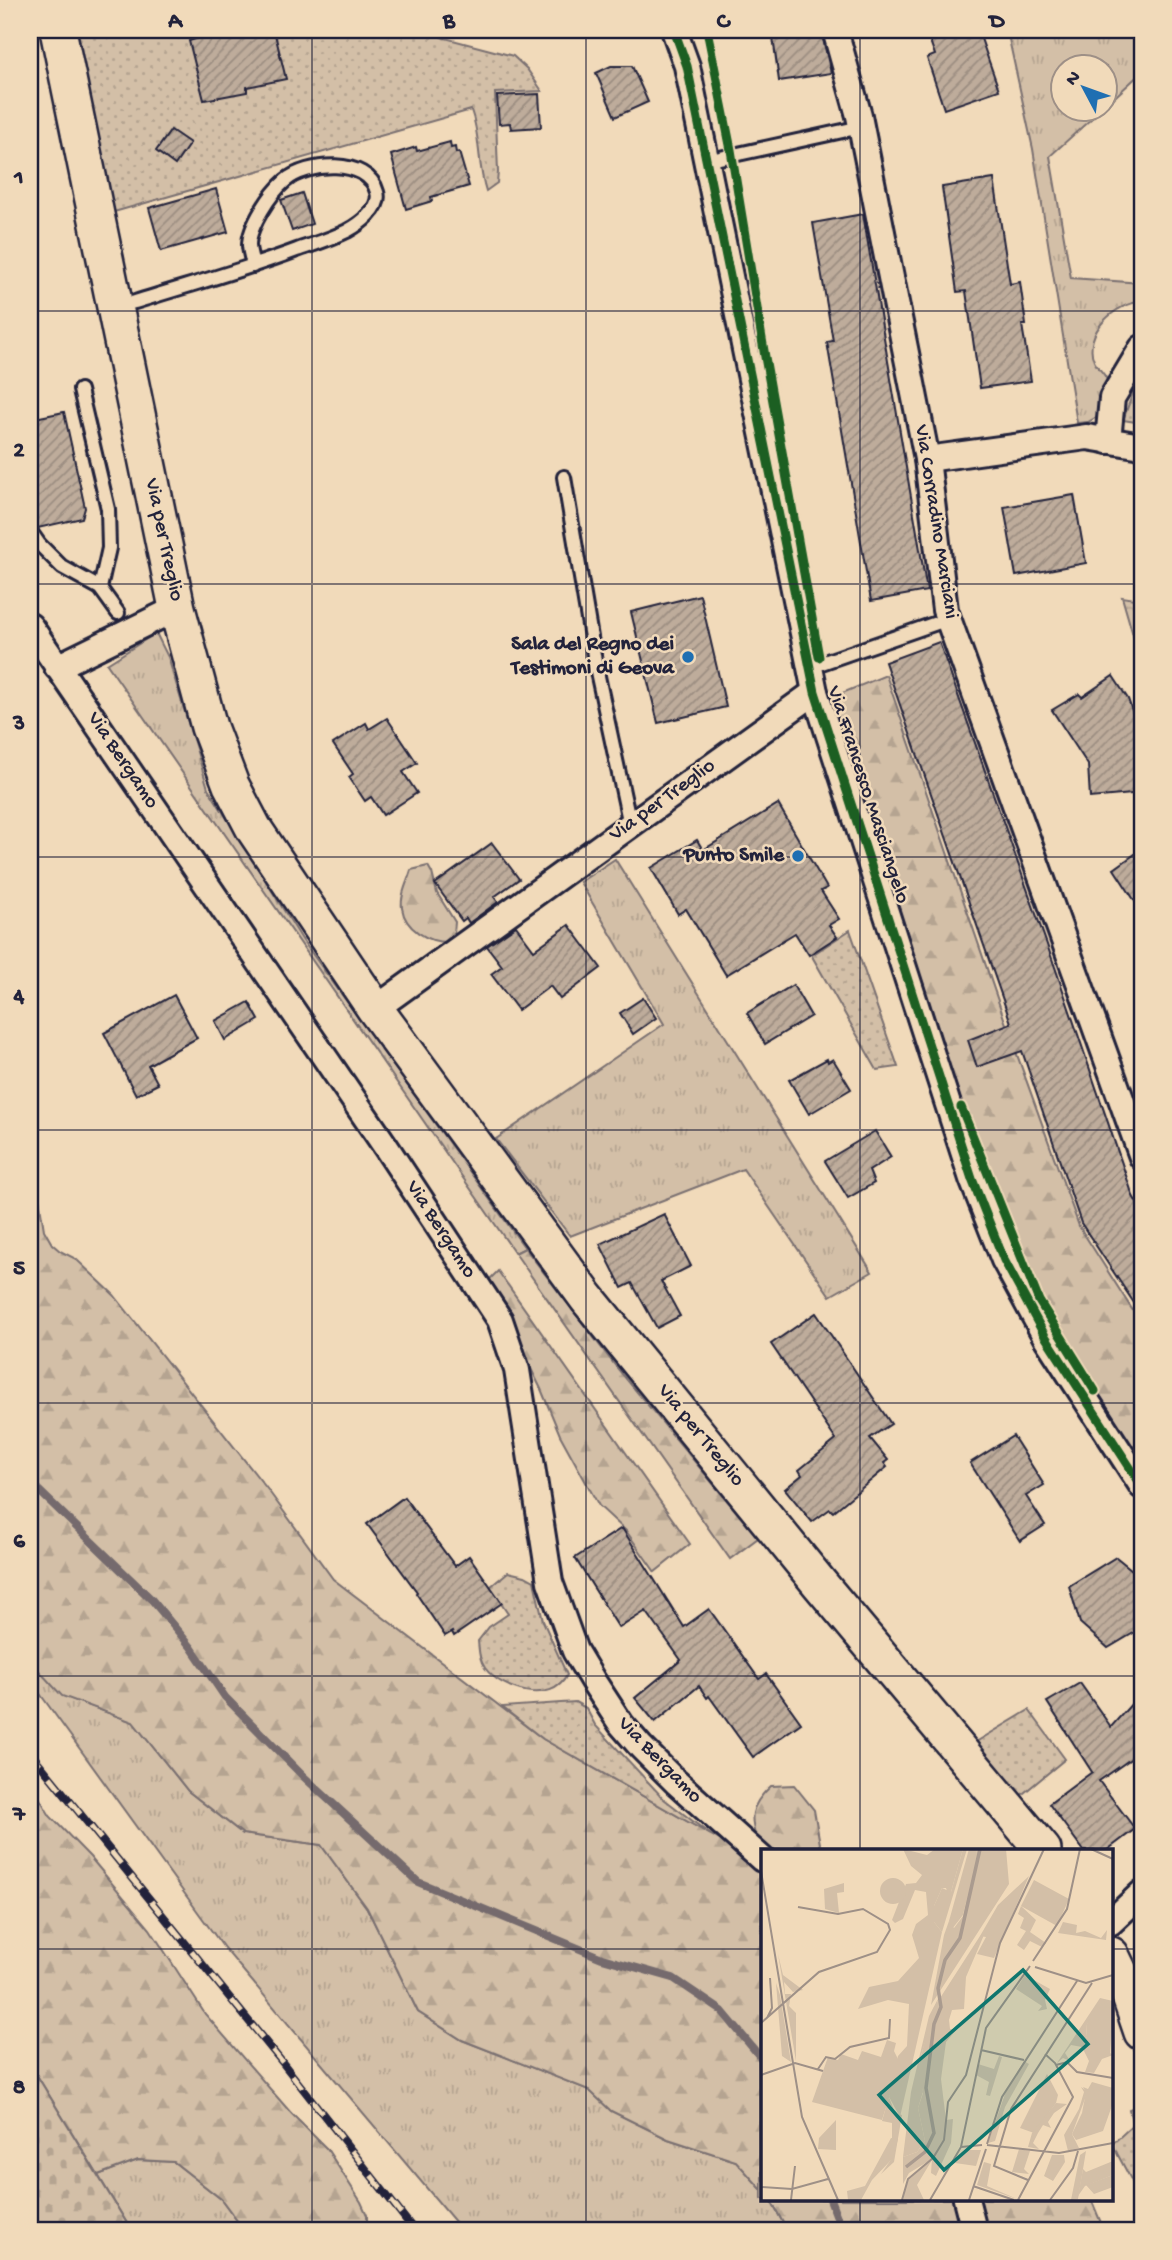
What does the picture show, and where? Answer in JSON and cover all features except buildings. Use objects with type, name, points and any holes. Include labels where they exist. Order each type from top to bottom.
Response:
[{"type":"main road","name":"Via per Treglio","points":[[58,30],[177,608],[209,727],[231,785],[254,829],[375,1009],[587,1298],[1042,1849]]},
{"type":"main road","points":[[1112,1957],[1127,1988],[1142,2032]]},
{"type":"street","name":"Via Francesco Masciangelo","points":[[674,30],[687,66],[815,692],[972,1179],[1004,1260],[1045,1336],[1142,1486]]},
{"type":"street","name":"Via Corradino Marciani","points":[[835,30],[861,127],[927,459],[945,610],[1142,1157]]},
{"type":"street","points":[[1108,441],[1112,398],[1142,348]]},
{"type":"street","points":[[927,459],[1087,437],[1142,446]]},
{"type":"street","points":[[57,667],[177,608]]},
{"type":"street","name":"Via Bergamo","points":[[30,625],[386,1147],[500,1321],[517,1370],[550,1583],[575,1651],[621,1724],[676,1782],[761,1858]]},
{"type":"street","name":"Via per Treglio","points":[[375,1009],[815,692]]},
{"type":"street","points":[[1112,1921],[1142,1893]]},
{"type":"street","points":[[966,2200],[974,2230]]},
{"type":"lane","points":[[706,161],[861,127]]},
{"type":"lane","points":[[114,306],[253,265],[348,230],[366,218],[378,201],[377,190],[366,176],[337,164],[307,170],[286,180],[263,209],[251,231],[249,245],[253,265]]},
{"type":"lane","points":[[80,390],[108,509],[109,548],[100,588]]},
{"type":"lane","points":[[564,477],[596,667],[630,825]]},
{"type":"lane","points":[[30,531],[62,567],[100,588],[118,613]]},
{"type":"lane","points":[[810,667],[948,619]]},
{"type":"green space","points":[[73,30],[438,30],[441,37],[513,56],[527,69],[542,91],[495,93],[497,183],[486,191],[471,110],[114,212]]},
{"type":"green space","points":[[1007,30],[1142,30],[1142,72],[1120,92],[1120,52],[1050,52],[1050,122],[1088,122],[1050,156],[1071,278],[1142,283],[1142,302],[1132,303],[1112,313],[1097,330],[1093,340],[1094,361],[1106,377],[1108,388],[1100,415],[1088,422],[1077,423],[1033,149]]},
{"type":"green space","points":[[1142,369],[1142,423],[1123,420],[1141,371]]},
{"type":"green space","points":[[1122,597],[1142,600],[1142,666]]},
{"type":"green space","points":[[156,633],[168,657],[208,788],[303,941],[525,1248],[515,1253],[107,664]]},
{"type":"green space","points":[[886,675],[1007,1027],[1079,1226],[1142,1325],[1142,1463],[1044,1307],[970,1128],[830,698]]},
{"type":"green space","points":[[615,859],[872,1272],[830,1296],[743,1169],[570,1236],[496,1139],[664,1024],[580,882]]},
{"type":"green space","points":[[428,866],[437,893],[455,922],[454,933],[447,942],[432,940],[419,933],[408,922],[402,908],[403,893],[411,870]]},
{"type":"green space","points":[[850,930],[898,1067],[877,1070],[813,958],[812,955]]},
{"type":"green space","points":[[30,1104],[37,1186],[44,1230],[52,1244],[76,1259],[114,1295],[268,1490],[333,1579],[543,1739],[746,1855],[759,1850],[753,1823],[754,1808],[771,1786],[794,1785],[814,1810],[823,1849],[761,1849],[761,2189],[736,2161],[668,2139],[611,2111],[589,2090],[462,2040],[418,2012],[367,1908],[321,1845],[243,1834],[188,1791],[133,1722],[62,1696],[30,1661]]},
{"type":"green space","points":[[525,1248],[617,1368],[758,1538],[730,1559],[515,1253]]},
{"type":"green space","points":[[498,1271],[690,1544],[655,1572],[626,1531],[599,1506],[560,1435],[541,1389],[488,1281]]},
{"type":"green space","points":[[508,1572],[534,1581],[543,1621],[567,1675],[560,1685],[550,1690],[526,1691],[502,1683],[485,1668],[482,1661],[478,1641],[489,1627],[508,1614],[490,1587]]},
{"type":"green space","points":[[30,1661],[63,1696],[133,1722],[188,1791],[243,1834],[321,1845],[367,1908],[418,2012],[462,2040],[589,2090],[611,2111],[668,2139],[736,2161],[761,2189],[761,2200],[771,2200],[787,2230],[462,2230],[224,1948],[30,1680]]},
{"type":"green space","points":[[575,1702],[586,1708],[595,1725],[664,1799],[711,1835],[543,1739],[502,1707]]},
{"type":"green space","points":[[1029,1710],[1065,1759],[1019,1797],[976,1742]]},
{"type":"green space","points":[[30,1782],[50,1816],[90,1857],[150,1929],[205,2014],[291,2113],[327,2149],[361,2202],[367,2215],[367,2230],[244,2230],[221,2199],[174,2162],[138,2160],[98,2175],[30,2064]]},
{"type":"green space","points":[[30,2064],[131,2230],[30,2230]]},
{"type":"green space","points":[[1142,2104],[1142,2200],[1112,2144],[1133,2125],[1129,2109]]},
{"type":"green space","points":[[138,2160],[174,2162],[221,2199],[244,2230],[131,2230],[98,2175]]},
{"type":"green space","points":[[771,2200],[1091,2200],[1104,2230],[787,2230]]},
{"type":"waterway","points":[[30,1482],[152,1600],[191,1647],[225,1697],[303,1776],[418,1882],[602,1958],[673,1978],[722,2011],[761,2058]]},
{"type":"waterway","points":[[830,2200],[842,2230]]},
{"type":"railway","points":[[30,1752],[282,2062],[414,2230]]},
{"type":"cycle path","points":[[674,30],[687,66],[815,692],[972,1179],[1004,1260],[1045,1336],[1142,1486]]},
{"type":"cycle path","points":[[707,30],[731,150],[819,657]]},
{"type":"cycle path","points":[[961,1107],[1039,1301],[1095,1391]]},
{"type":"place","name":"Sala del Regno dei Testimoni di Geova","points":[[688,657]]},
{"type":"place","name":"Punto Smile","points":[[798,856]]}]
